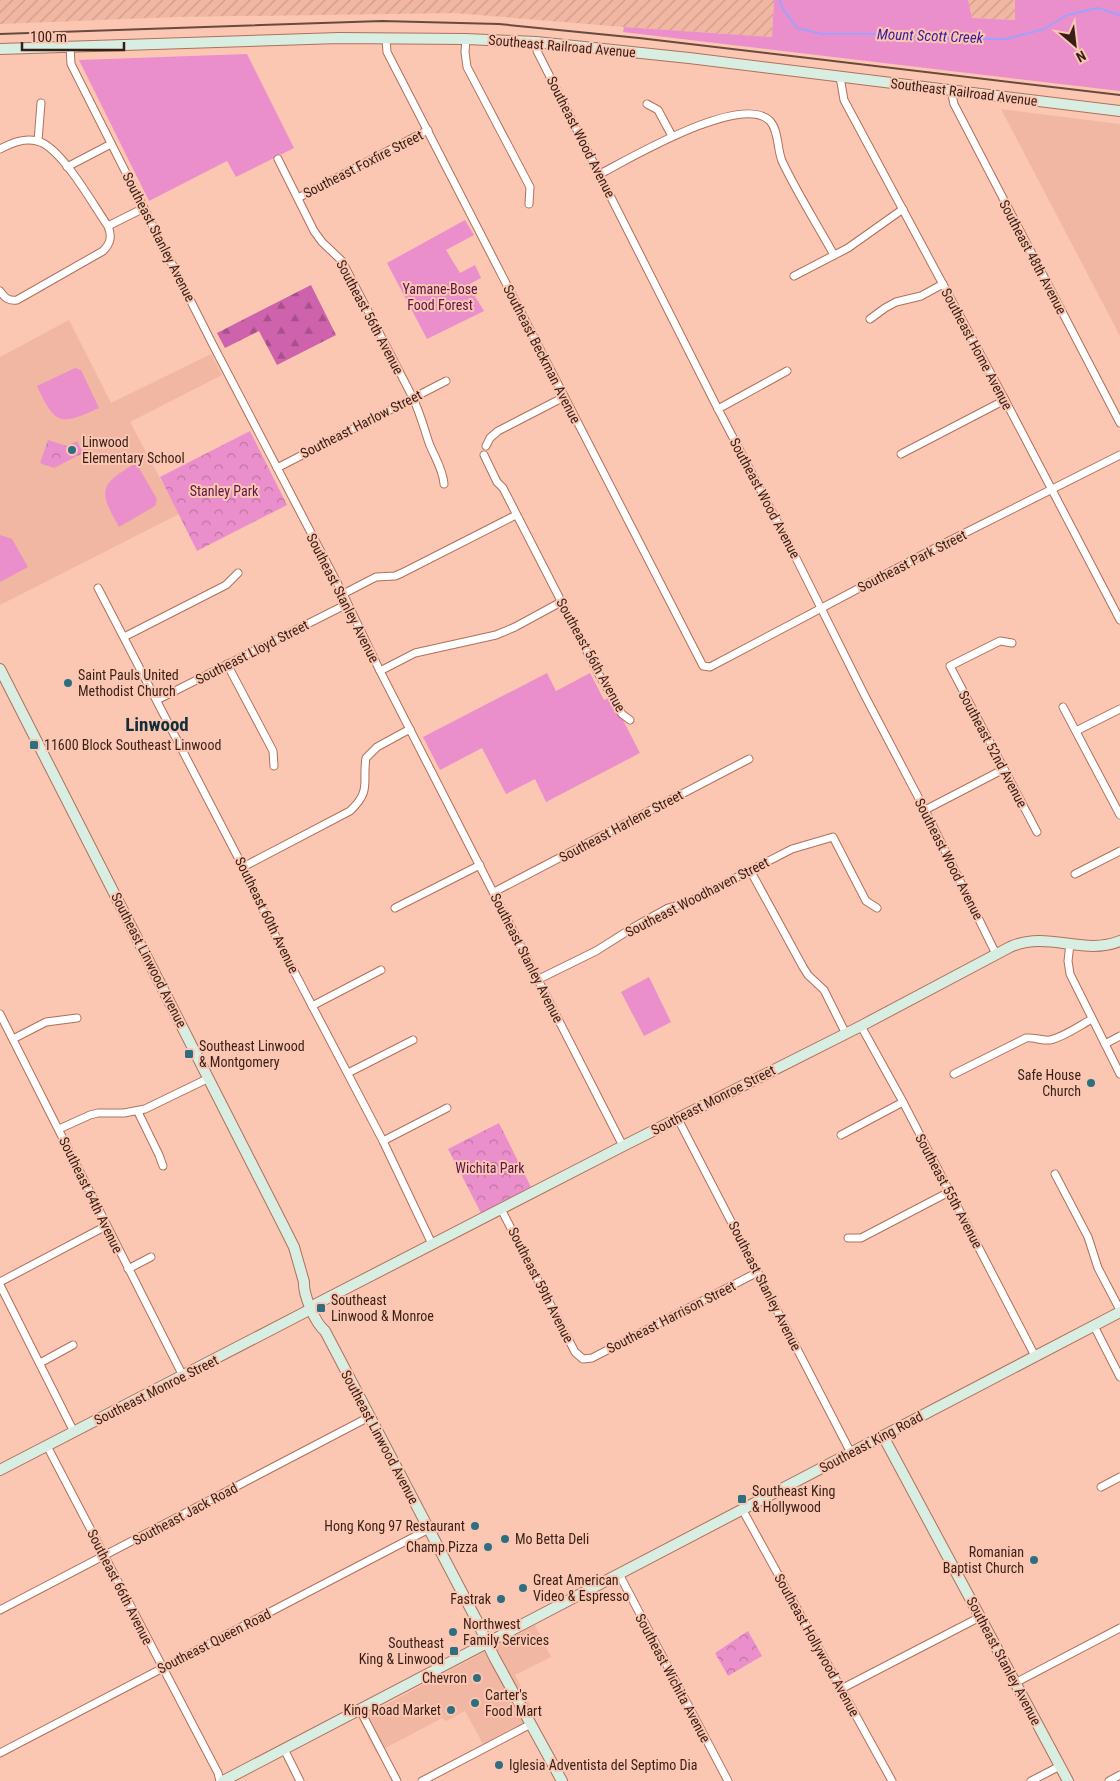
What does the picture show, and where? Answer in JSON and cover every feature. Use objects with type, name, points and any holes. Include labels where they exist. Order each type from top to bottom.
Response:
[{"type":"street","name":"Southeast Beckman Avenue","points":[[386,38],[387,52],[699,662],[705,667]]},
{"type":"street","name":"Southeast Railroad Avenue","points":[[0,50],[301,39],[466,39],[536,42],[1120,111]]},
{"type":"street","points":[[466,39],[464,52],[467,67],[530,187],[529,204]]},
{"type":"street","name":"Southeast Wood Avenue","points":[[536,42],[537,51],[996,954]]},
{"type":"street","name":"Southeast Stanley Avenue","points":[[70,47],[71,64],[111,144],[343,594],[380,671],[623,1146]]},
{"type":"street","name":"Southeast Home Avenue","points":[[840,77],[844,100],[1005,400],[1120,620]]},
{"type":"street","name":"Southeast 48th Avenue","points":[[951,90],[954,104],[1120,423]]},
{"type":"street","points":[[38,141],[41,103]]},
{"type":"street","points":[[647,104],[658,110],[672,136]]},
{"type":"street","points":[[600,174],[672,136],[704,123],[733,116],[761,116],[769,121],[774,130],[782,160],[834,255]]},
{"type":"street","name":"Southeast Foxfire Street","points":[[298,198],[428,130]]},
{"type":"street","points":[[0,149],[18,141],[28,140],[38,141],[53,149],[68,167],[108,226],[110,233],[108,246],[103,251],[17,300],[5,298],[0,291]]},
{"type":"street","points":[[68,167],[111,144]]},
{"type":"street","name":"Southeast 56th Avenue","points":[[278,159],[317,236],[342,261],[413,398],[443,475],[444,484]]},
{"type":"street","points":[[108,226],[144,208]]},
{"type":"street","points":[[794,276],[848,248],[903,209]]},
{"type":"street","points":[[870,319],[890,305],[920,296],[942,284]]},
{"type":"street","points":[[718,408],[787,371]]},
{"type":"street","name":"Southeast Harlow Street","points":[[277,468],[446,381]]},
{"type":"street","points":[[486,446],[490,438],[498,431],[564,397]]},
{"type":"street","points":[[901,454],[1005,400]]},
{"type":"street","name":"Southeast Park Street","points":[[705,667],[710,667],[939,546],[1120,454]]},
{"type":"street","name":"Southeast 56th Avenue","points":[[484,455],[621,712],[630,720]]},
{"type":"street","points":[[343,594],[376,578],[395,576],[402,573],[516,515]]},
{"type":"street","points":[[124,637],[226,585],[238,573]]},
{"type":"street","name":"Southeast 60th Avenue","points":[[98,588],[243,867],[276,937],[383,1141],[432,1244]]},
{"type":"street","points":[[380,671],[415,653],[496,635],[561,602]]},
{"type":"street","name":"Southeast Lloyd Street","points":[[156,700],[347,604]]},
{"type":"street","name":"Southeast 52nd Avenue","points":[[1012,643],[1000,641],[950,666],[1037,832]]},
{"type":"street","points":[[228,664],[273,752],[274,766]]},
{"type":"street","name":"Southeast Linwood Avenue","points":[[0,669],[294,1247],[304,1287],[314,1307],[319,1327],[324,1331],[429,1529],[494,1657],[562,1781]]},
{"type":"street","points":[[1063,707],[1120,815]]},
{"type":"street","points":[[1076,731],[1120,708]]},
{"type":"street","points":[[243,867],[350,811],[361,800],[365,788],[366,758],[377,747],[410,729]]},
{"type":"street","name":"Southeast Harlene Street","points":[[494,892],[749,759]]},
{"type":"street","points":[[924,810],[1004,769]]},
{"type":"street","name":"Southeast Woodhaven Street","points":[[539,979],[596,951],[668,908],[689,902],[792,849],[833,838],[866,901],[877,908]]},
{"type":"street","points":[[1075,874],[1120,850]]},
{"type":"street","points":[[395,908],[480,865]]},
{"type":"street","points":[[750,870],[803,967],[808,975],[824,990],[846,1034]]},
{"type":"street","name":"Southeast Monroe Street","points":[[0,1470],[183,1376],[432,1244],[846,1034],[1016,944],[1047,940],[1097,946],[1120,941]]},
{"type":"street","points":[[1070,944],[1068,968],[1072,981],[1120,1074]]},
{"type":"street","points":[[312,1006],[381,970]]},
{"type":"street","name":"Southeast 64th Avenue","points":[[0,1014],[183,1376]]},
{"type":"street","points":[[13,1039],[46,1022],[77,1018]]},
{"type":"street","points":[[954,1074],[1026,1038],[1033,1037],[1045,1040],[1056,1038],[1092,1019]]},
{"type":"street","name":"Southeast 55th Avenue","points":[[861,1026],[1035,1356]]},
{"type":"street","points":[[1105,1044],[1120,1036]]},
{"type":"street","points":[[348,1073],[413,1040]]},
{"type":"street","points":[[59,1130],[98,1113],[138,1112],[209,1078]]},
{"type":"street","points":[[841,1135],[902,1102]]},
{"type":"street","points":[[383,1141],[447,1108]]},
{"type":"street","points":[[138,1112],[163,1166]]},
{"type":"street","name":"Southeast Stanley Avenue","points":[[678,1119],[851,1453]]},
{"type":"street","points":[[1055,1174],[1088,1237],[1098,1268],[1120,1311]]},
{"type":"street","points":[[848,1238],[861,1238],[949,1192]]},
{"type":"street","name":"Southeast 59th Avenue","points":[[501,1209],[575,1352],[583,1359]]},
{"type":"street","points":[[74,1432],[0,1284],[106,1226]]},
{"type":"street","points":[[128,1269],[151,1257]]},
{"type":"street","name":"Southeast Harrison Street","points":[[583,1359],[592,1358],[758,1272]]},
{"type":"street","name":"Southeast King Road","points":[[222,1781],[1120,1311]]},
{"type":"street","points":[[1094,1326],[1120,1377]]},
{"type":"street","points":[[40,1363],[73,1345]]},
{"type":"street","name":"Southeast Jack Road","points":[[0,1610],[369,1417]]},
{"type":"street","name":"Southeast Stanley Avenue","points":[[883,1436],[1068,1781]]},
{"type":"street","name":"Southeast 66th Avenue","points":[[47,1446],[222,1781]]},
{"type":"street","points":[[1101,1487],[1120,1477]]},
{"type":"street","name":"Southeast Hollywood Avenue","points":[[742,1509],[892,1781]]},
{"type":"street","name":"Southeast Queen Road","points":[[0,1753],[429,1529]]},
{"type":"street","name":"Southeast Wichita Avenue","points":[[619,1574],[728,1781]]},
{"type":"street","points":[[841,1689],[980,1617]]},
{"type":"street","points":[[1016,1683],[1120,1628]]},
{"type":"street","points":[[360,1710],[397,1781]]},
{"type":"street","points":[[422,1781],[532,1724]]},
{"type":"street","points":[[284,1749],[300,1781]]},
{"type":"street","points":[[1031,1781],[1060,1766]]},
{"type":"street","points":[[1110,1781],[1120,1775]]},
{"type":"shaded area","points":[[0,0],[774,0],[772,37],[455,13],[176,17],[0,24]]},
{"type":"shaded area","points":[[968,0],[1015,0],[1016,20],[972,18]]},
{"type":"shaded area","points":[[1001,109],[1120,124],[1120,336],[1108,313]]},
{"type":"shaded area","name":"Linwood Elementary School","points":[[69,320],[111,403],[211,354],[222,375],[130,422],[179,514],[0,605],[0,357]]},
{"type":"shaded area","points":[[535,1625],[551,1657],[515,1675],[536,1716],[483,1744],[465,1711],[446,1721],[442,1718],[376,1753],[359,1719]]},
{"type":"green space","points":[[774,0],[968,0],[972,18],[1015,20],[1015,0],[1120,0],[1120,91],[623,32],[624,27],[772,37]]},
{"type":"green space","points":[[247,54],[294,148],[236,177],[227,161],[149,201],[79,60]]},
{"type":"green space","name":"Yamane-Bose Food Forest","points":[[465,220],[474,235],[446,250],[460,273],[475,265],[481,278],[468,285],[484,311],[427,339],[387,263]]},
{"type":"green space","points":[[311,285],[336,335],[277,365],[259,331],[225,348],[217,333]]},
{"type":"green space","points":[[75,368],[81,370],[99,408],[75,418],[60,418],[54,415],[37,386]]},
{"type":"green space","name":"Stanley Park","points":[[250,431],[287,505],[197,551],[160,477]]},
{"type":"green space","points":[[48,440],[67,446],[77,441],[83,453],[54,468],[40,463]]},
{"type":"green space","points":[[136,463],[157,499],[155,506],[119,527],[105,496],[106,489],[115,477]]},
{"type":"green space","points":[[0,535],[12,539],[28,567],[0,582]]},
{"type":"green space","points":[[547,673],[556,691],[590,673],[604,700],[611,697],[640,753],[546,802],[535,779],[506,794],[482,748],[440,770],[423,737]]},
{"type":"green space","points":[[649,977],[671,1022],[644,1036],[621,992]]},
{"type":"green space","name":"Wichita Park","points":[[499,1123],[531,1187],[481,1213],[448,1149]]},
{"type":"green space","points":[[748,1631],[762,1656],[728,1676],[715,1653]]},
{"type":"waterway","name":"Mount Scott Creek","points":[[780,0],[781,6],[797,28],[822,34],[876,34],[927,39],[1007,39],[1044,29],[1067,15],[1098,8],[1120,15]]},
{"type":"railway","points":[[0,34],[382,21],[499,24],[639,38],[1120,95]]},
{"type":"place","name":"Linwood Elementary School","points":[[72,450]]},
{"type":"place","name":"Saint Pauls United Methodist Church","points":[[68,683]]},
{"type":"place","name":"11600 Block Southeast Linwood","points":[[34,745]]},
{"type":"place","name":"Southeast Linwood & Montgomery","points":[[189,1054]]},
{"type":"place","name":"Safe House Church","points":[[1091,1083]]},
{"type":"place","name":"Southeast Linwood & Monroe","points":[[321,1308]]},
{"type":"place","name":"Southeast King & Hollywood","points":[[742,1499]]},
{"type":"place","name":"Hong Kong 97 Restaurant","points":[[475,1526]]},
{"type":"place","name":"Mo Betta Deli","points":[[505,1539]]},
{"type":"place","name":"Champ Pizza","points":[[488,1547]]},
{"type":"place","name":"Romanian Baptist Church","points":[[1034,1560]]},
{"type":"place","name":"Great American Video & Espresso","points":[[523,1588]]},
{"type":"place","name":"Fastrak","points":[[501,1599]]},
{"type":"place","name":"Northwest Family Services","points":[[453,1632]]},
{"type":"place","name":"Southeast King & Linwood","points":[[454,1651]]},
{"type":"place","name":"Chevron","points":[[477,1678]]},
{"type":"place","name":"Carter's Food Mart","points":[[475,1703]]},
{"type":"place","name":"King Road Market","points":[[451,1710]]},
{"type":"place","name":"Iglesia Adventista del Septimo Dia","points":[[499,1765]]},
{"type":"district","name":"Linwood","points":[[157,724]]}]
